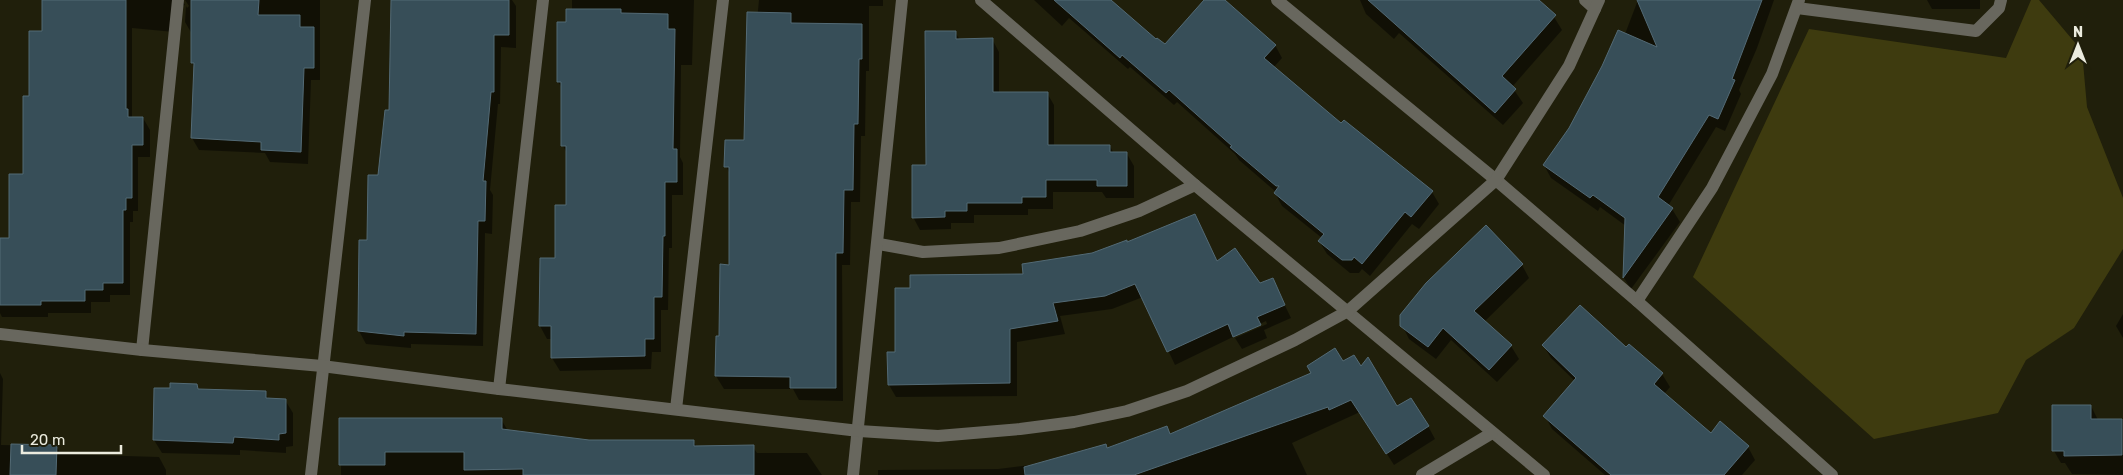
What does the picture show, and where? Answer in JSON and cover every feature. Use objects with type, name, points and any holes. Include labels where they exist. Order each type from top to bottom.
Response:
[{"type":"street","points":[[142,350],[178,0]]},
{"type":"street","points":[[311,475],[365,0]]},
{"type":"street","points":[[499,389],[543,0]]},
{"type":"street","points":[[676,409],[723,0]]},
{"type":"street","points":[[853,475],[902,0]]},
{"type":"street","points":[[981,0],[1195,185],[1544,475]]},
{"type":"street","points":[[1277,0],[1496,180],[1637,301],[1832,475]]},
{"type":"street","points":[[0,334],[142,350],[322,366],[499,389],[859,430],[938,436],[1074,422],[1127,411],[1187,391],[1295,340],[1348,311],[1496,180],[1568,66],[1597,4],[1585,0]]},
{"type":"street","points":[[1637,301],[1712,188],[1772,74],[1798,4],[1976,31],[1999,8],[2001,0]]},
{"type":"street","points":[[878,244],[923,252],[999,248],[1080,232],[1140,211],[1195,185]]},
{"type":"street","points":[[1422,475],[1492,433]]},
{"type":"shaded area","points":[[2031,0],[2039,0],[2082,51],[2087,107],[2123,198],[2123,249],[2074,328],[2026,360],[1998,413],[1874,439],[1693,277],[1809,29],[2006,58]]},
{"type":"building","points":[[42,0],[126,0],[126,109],[128,109],[128,117],[143,117],[143,145],[132,145],[132,198],[126,198],[126,210],[123,210],[123,283],[103,283],[103,290],[85,290],[85,301],[41,301],[41,305],[0,305],[0,238],[9,238],[9,174],[23,174],[23,96],[29,96],[29,31],[42,31]]},
{"type":"building","points":[[191,0],[259,0],[258,15],[300,15],[300,27],[314,27],[314,68],[304,68],[301,152],[261,150],[261,142],[191,138],[194,63],[191,63]]},
{"type":"building","points":[[391,0],[509,0],[509,35],[494,35],[494,92],[491,92],[483,181],[486,181],[485,221],[478,221],[476,334],[404,332],[404,336],[358,331],[359,240],[367,240],[368,175],[378,175],[385,110],[389,110]]},
{"type":"building","points":[[1054,0],[1111,0],[1156,39],[1165,44],[1204,0],[1225,0],[1276,45],[1264,58],[1341,123],[1344,120],[1433,191],[1411,217],[1405,212],[1362,264],[1354,257],[1352,260],[1342,260],[1318,241],[1324,234],[1274,193],[1279,186],[1276,186],[1230,147],[1232,146],[1169,90],[1166,93],[1122,55],[1120,58]]},
{"type":"building","points":[[1368,0],[1539,0],[1556,15],[1502,76],[1516,89],[1495,113]]},
{"type":"building","points":[[1637,0],[1762,0],[1732,79],[1735,80],[1718,119],[1709,115],[1658,197],[1673,208],[1623,278],[1625,218],[1593,195],[1590,198],[1543,165],[1569,128],[1602,66],[1618,30],[1657,47]]},
{"type":"building","points":[[566,9],[621,9],[621,13],[668,14],[668,29],[675,29],[673,149],[677,149],[677,182],[665,182],[662,297],[654,297],[654,339],[645,339],[645,356],[551,358],[551,326],[539,326],[540,258],[555,258],[555,205],[566,205],[566,146],[561,146],[561,82],[557,82],[557,22],[566,22]]},
{"type":"building","points":[[747,12],[791,13],[791,23],[862,24],[862,59],[859,59],[858,124],[854,124],[853,190],[844,190],[843,253],[836,253],[836,388],[790,388],[790,377],[715,376],[716,336],[719,336],[720,264],[729,265],[729,167],[724,167],[725,140],[744,140]]},
{"type":"building","points":[[925,31],[956,31],[956,39],[993,38],[993,92],[1048,92],[1048,145],[1110,145],[1110,152],[1127,152],[1127,186],[1097,186],[1097,180],[1046,180],[1046,197],[1022,197],[1022,203],[967,203],[967,211],[945,211],[945,217],[912,218],[912,165],[926,165]]},
{"type":"building","points":[[1195,214],[1217,261],[1235,248],[1260,283],[1273,278],[1285,305],[1257,317],[1261,325],[1233,337],[1228,324],[1167,352],[1135,284],[1105,296],[1053,303],[1058,321],[1010,329],[1010,383],[888,385],[887,352],[895,352],[895,288],[910,288],[910,275],[1023,274],[1022,264],[1092,253],[1127,240],[1127,242]]},
{"type":"building","points":[[1486,225],[1523,264],[1474,311],[1512,345],[1489,370],[1443,328],[1428,347],[1400,326],[1400,315],[1426,283]]},
{"type":"building","points":[[1580,305],[1626,347],[1629,344],[1663,373],[1654,384],[1711,433],[1720,421],[1749,446],[1724,475],[1611,475],[1543,416],[1576,378],[1542,345]]},
{"type":"building","points":[[1335,348],[1343,361],[1354,355],[1361,366],[1368,357],[1397,406],[1411,398],[1429,426],[1386,454],[1351,400],[1329,410],[1328,407],[1134,475],[1025,475],[1024,467],[1106,444],[1107,448],[1167,426],[1170,434],[1311,373],[1307,366]]},
{"type":"building","points":[[170,383],[197,384],[198,389],[266,391],[266,398],[286,399],[286,433],[279,434],[279,440],[234,437],[233,443],[153,440],[154,388],[170,388]]},
{"type":"building","points":[[2052,405],[2091,405],[2091,419],[2122,419],[2122,455],[2064,456],[2064,451],[2052,451]]},
{"type":"building","points":[[339,418],[502,418],[502,429],[589,440],[694,440],[694,446],[754,445],[754,475],[523,475],[523,469],[464,470],[464,452],[385,452],[385,465],[339,465]]},
{"type":"building","points":[[11,444],[57,445],[56,475],[10,475]]}]
